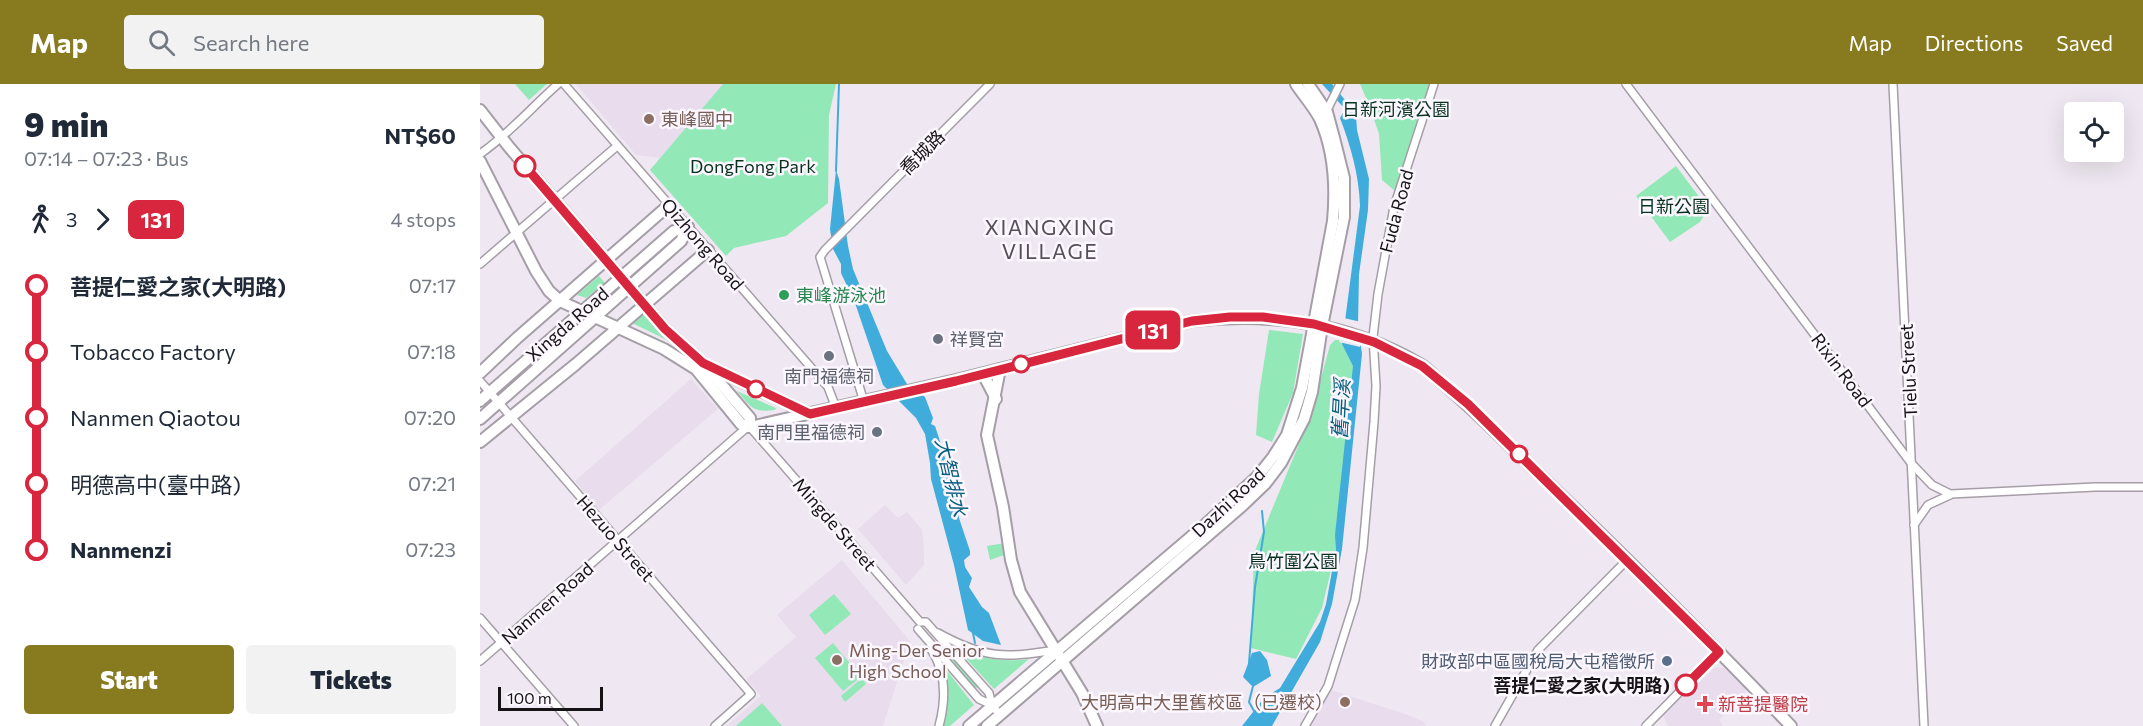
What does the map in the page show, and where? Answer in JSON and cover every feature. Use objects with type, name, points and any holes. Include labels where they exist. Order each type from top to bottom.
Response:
[{"type":"street","points":[[480,154],[502,138],[558,84]]},
{"type":"street","name":"Qizhong Road","points":[[564,84],[828,387],[836,408]]},
{"type":"street","name":"喬城路","points":[[868,401],[820,257],[990,84]]},
{"type":"street","name":"Dazhi Road","points":[[1296,84],[1323,115]]},
{"type":"street","name":"Dazhi Road","points":[[987,726],[1236,512],[1265,484],[1292,445],[1304,419],[1312,392],[1318,325],[1335,200],[1323,115],[1308,84]]},
{"type":"street","name":"Fuda Road","points":[[1305,726],[1328,686],[1355,600],[1363,548],[1374,423],[1376,386],[1374,342],[1379,283],[1394,207],[1434,84]]},
{"type":"street","name":"Rixin Road","points":[[1626,84],[1911,463],[1932,485],[1950,494]]},
{"type":"street","name":"Tielu Street","points":[[1893,84],[1924,726]]},
{"type":"street","points":[[1323,115],[1334,99],[1339,86]]},
{"type":"street","points":[[480,110],[665,329],[703,363],[750,418],[750,427]]},
{"type":"street","points":[[480,264],[617,147]]},
{"type":"street","points":[[480,161],[545,286],[560,301],[664,349],[696,369],[741,424],[750,427],[943,384],[1192,321],[1230,317],[1263,317],[1318,325],[1374,342],[1422,366],[1468,404],[1719,652],[1747,685],[1791,726]]},
{"type":"street","name":"Xingda Road","points":[[480,373],[669,205]]},
{"type":"street","name":"Xingda Road","points":[[480,401],[674,231],[688,227]]},
{"type":"street","name":"Xingda Road","points":[[480,419],[681,241],[688,227]]},
{"type":"street","name":"Xingda Road","points":[[480,442],[708,250]]},
{"type":"street","name":"Dazhi Road","points":[[969,726],[1206,524],[1257,477],[1287,435],[1318,325]]},
{"type":"street","points":[[703,363],[810,414]]},
{"type":"street","points":[[1000,369],[996,399],[987,435],[1003,507],[1011,560],[1020,591],[1082,693],[1096,726]]},
{"type":"street","points":[[983,374],[996,399]]},
{"type":"street","name":"Hezuo Street","points":[[480,381],[752,694],[715,726]]},
{"type":"street","name":"Nanmen Road","points":[[480,661],[750,427]]},
{"type":"street","name":"Mingde Street","points":[[750,427],[979,699],[992,705]]},
{"type":"street","points":[[1914,525],[1928,505],[1950,494],[2143,487]]},
{"type":"street","points":[[1495,726],[1538,650],[1627,560]]},
{"type":"street","points":[[480,618],[574,726]]},
{"type":"street","name":"Mingde Street","points":[[919,626],[926,622],[988,693],[992,705]]},
{"type":"street","points":[[919,626],[934,653],[941,673],[944,701],[939,726]]},
{"type":"street","points":[[933,630],[968,648],[1001,656],[1056,650]]},
{"type":"street","points":[[1646,726],[1719,652]]},
{"type":"street","points":[[992,705],[1000,715]]},
{"type":"shaded area","name":"東峰國中","points":[[576,84],[723,84],[660,158],[636,155]]},
{"type":"shaded area","points":[[691,379],[718,409],[599,510],[575,481]]},
{"type":"shaded area","points":[[885,505],[898,518],[907,512],[922,530],[924,565],[906,585],[858,529]]},
{"type":"shaded area","name":"Ming-Der Senior High School","points":[[842,560],[910,641],[883,726],[727,726],[761,696],[746,679],[796,637],[777,615]]},
{"type":"shaded area","name":"新菩提醫院","points":[[1714,667],[1724,668],[1745,688],[1745,693],[1719,720],[1723,726],[1668,726],[1663,715]]},
{"type":"shaded area","name":"大明高中大里舊校區（已遷校）","points":[[1328,689],[1408,715],[1424,722],[1426,726],[1307,726]]},
{"type":"green space","points":[[515,84],[547,84],[529,100]]},
{"type":"green space","name":"DongFong Park","points":[[723,84],[836,84],[829,115],[828,203],[786,236],[734,248],[726,256],[650,170]]},
{"type":"green space","name":"日新河濱公園","points":[[1360,84],[1430,84],[1395,191],[1382,180],[1379,134]]},
{"type":"green space","name":"日新公園","points":[[1676,166],[1703,202],[1705,214],[1700,222],[1670,242],[1636,196]]},
{"type":"green space","points":[[599,276],[605,283],[586,298],[577,295]]},
{"type":"green space","points":[[643,311],[669,341],[630,322]]},
{"type":"green space","points":[[1269,330],[1303,334],[1293,393],[1272,442],[1256,435],[1259,394]]},
{"type":"green space","name":"鳥竹圍公園","points":[[1335,340],[1341,340],[1352,353],[1354,377],[1336,549],[1322,608],[1296,659],[1251,648],[1254,553],[1311,415],[1330,345]]},
{"type":"green space","points":[[737,391],[776,408],[767,411],[757,410],[749,405]]},
{"type":"green space","points":[[1005,543],[1007,554],[990,560],[987,546]]},
{"type":"green space","points":[[834,594],[851,614],[825,635],[809,615]]},
{"type":"green space","points":[[833,643],[861,677],[843,691],[815,658]]},
{"type":"green space","points":[[943,644],[979,686],[974,690],[938,648]]},
{"type":"green space","points":[[965,653],[997,659],[1029,659],[994,689],[963,655]]},
{"type":"green space","points":[[944,667],[974,705],[950,726],[943,726],[947,697]]},
{"type":"green space","points":[[862,678],[866,684],[845,702],[841,696]]},
{"type":"green space","points":[[762,703],[782,726],[736,726]]},
{"type":"water","points":[[1322,84],[1332,84],[1356,116],[1357,130],[1369,179],[1368,210],[1359,274],[1358,325],[1362,354],[1342,549],[1332,604],[1320,642],[1272,726],[1242,726],[1264,698],[1280,688],[1320,622],[1326,604],[1336,549],[1335,535],[1353,366],[1342,344],[1360,206],[1354,161],[1340,118],[1345,109]]},
{"type":"water","points":[[836,170],[853,269],[887,351],[907,384],[925,397],[933,418],[931,424],[935,426],[958,501],[959,518],[970,551],[970,555],[964,560],[965,567],[972,578],[969,587],[982,607],[989,613],[1001,645],[983,641],[968,630],[954,565],[931,479],[925,434],[916,418],[883,385],[855,303],[841,273],[841,264],[833,249],[830,229]]},
{"type":"water","points":[[1260,651],[1267,660],[1271,676],[1253,687],[1243,677],[1252,653]]},
{"type":"pier","points":[[1344,318],[1361,322],[1363,337],[1360,347],[1339,342]]},
{"type":"waterway","name":"大智排水","points":[[836,171],[839,84]]},
{"type":"waterway","points":[[1249,663],[1255,587],[1264,532],[1262,511]]},
{"type":"waterway","name":"大智排水","points":[[973,633],[975,643]]},
{"type":"waterway","points":[[1253,686],[1249,702],[1254,711]]},
{"type":"bus line","name":"131","points":[[525,166],[665,329],[703,363],[810,414],[956,381],[1192,321],[1230,317],[1290,320],[1322,326],[1374,342],[1422,366],[1468,404],[1719,652],[1686,685]]},
{"type":"place","name":"東峰國中","points":[[649,119]]},
{"type":"place","name":"東峰游泳池","points":[[784,295]]},
{"type":"place","name":"祥賢宮","points":[[938,339]]},
{"type":"place","name":"南門福德祠","points":[[829,356]]},
{"type":"place","name":"南門里福德祠","points":[[877,432]]},
{"type":"place","name":"Ming-Der Senior High School","points":[[837,660]]},
{"type":"place","name":"財政部中區國稅局大屯稽徵所","points":[[1667,661]]},
{"type":"place","name":"菩提仁愛之家(大明路)","points":[[1686,685]]},
{"type":"place","name":"大明高中大里舊校區（已遷校）","points":[[1345,702]]},
{"type":"place","name":"新菩提醫院","points":[[1705,704]]},
{"type":"district","name":"XIANGXING VILLAGE","points":[[1050,238]]},
{"type":"water label","name":"舊旱溪","points":[[1340,409]]}]
